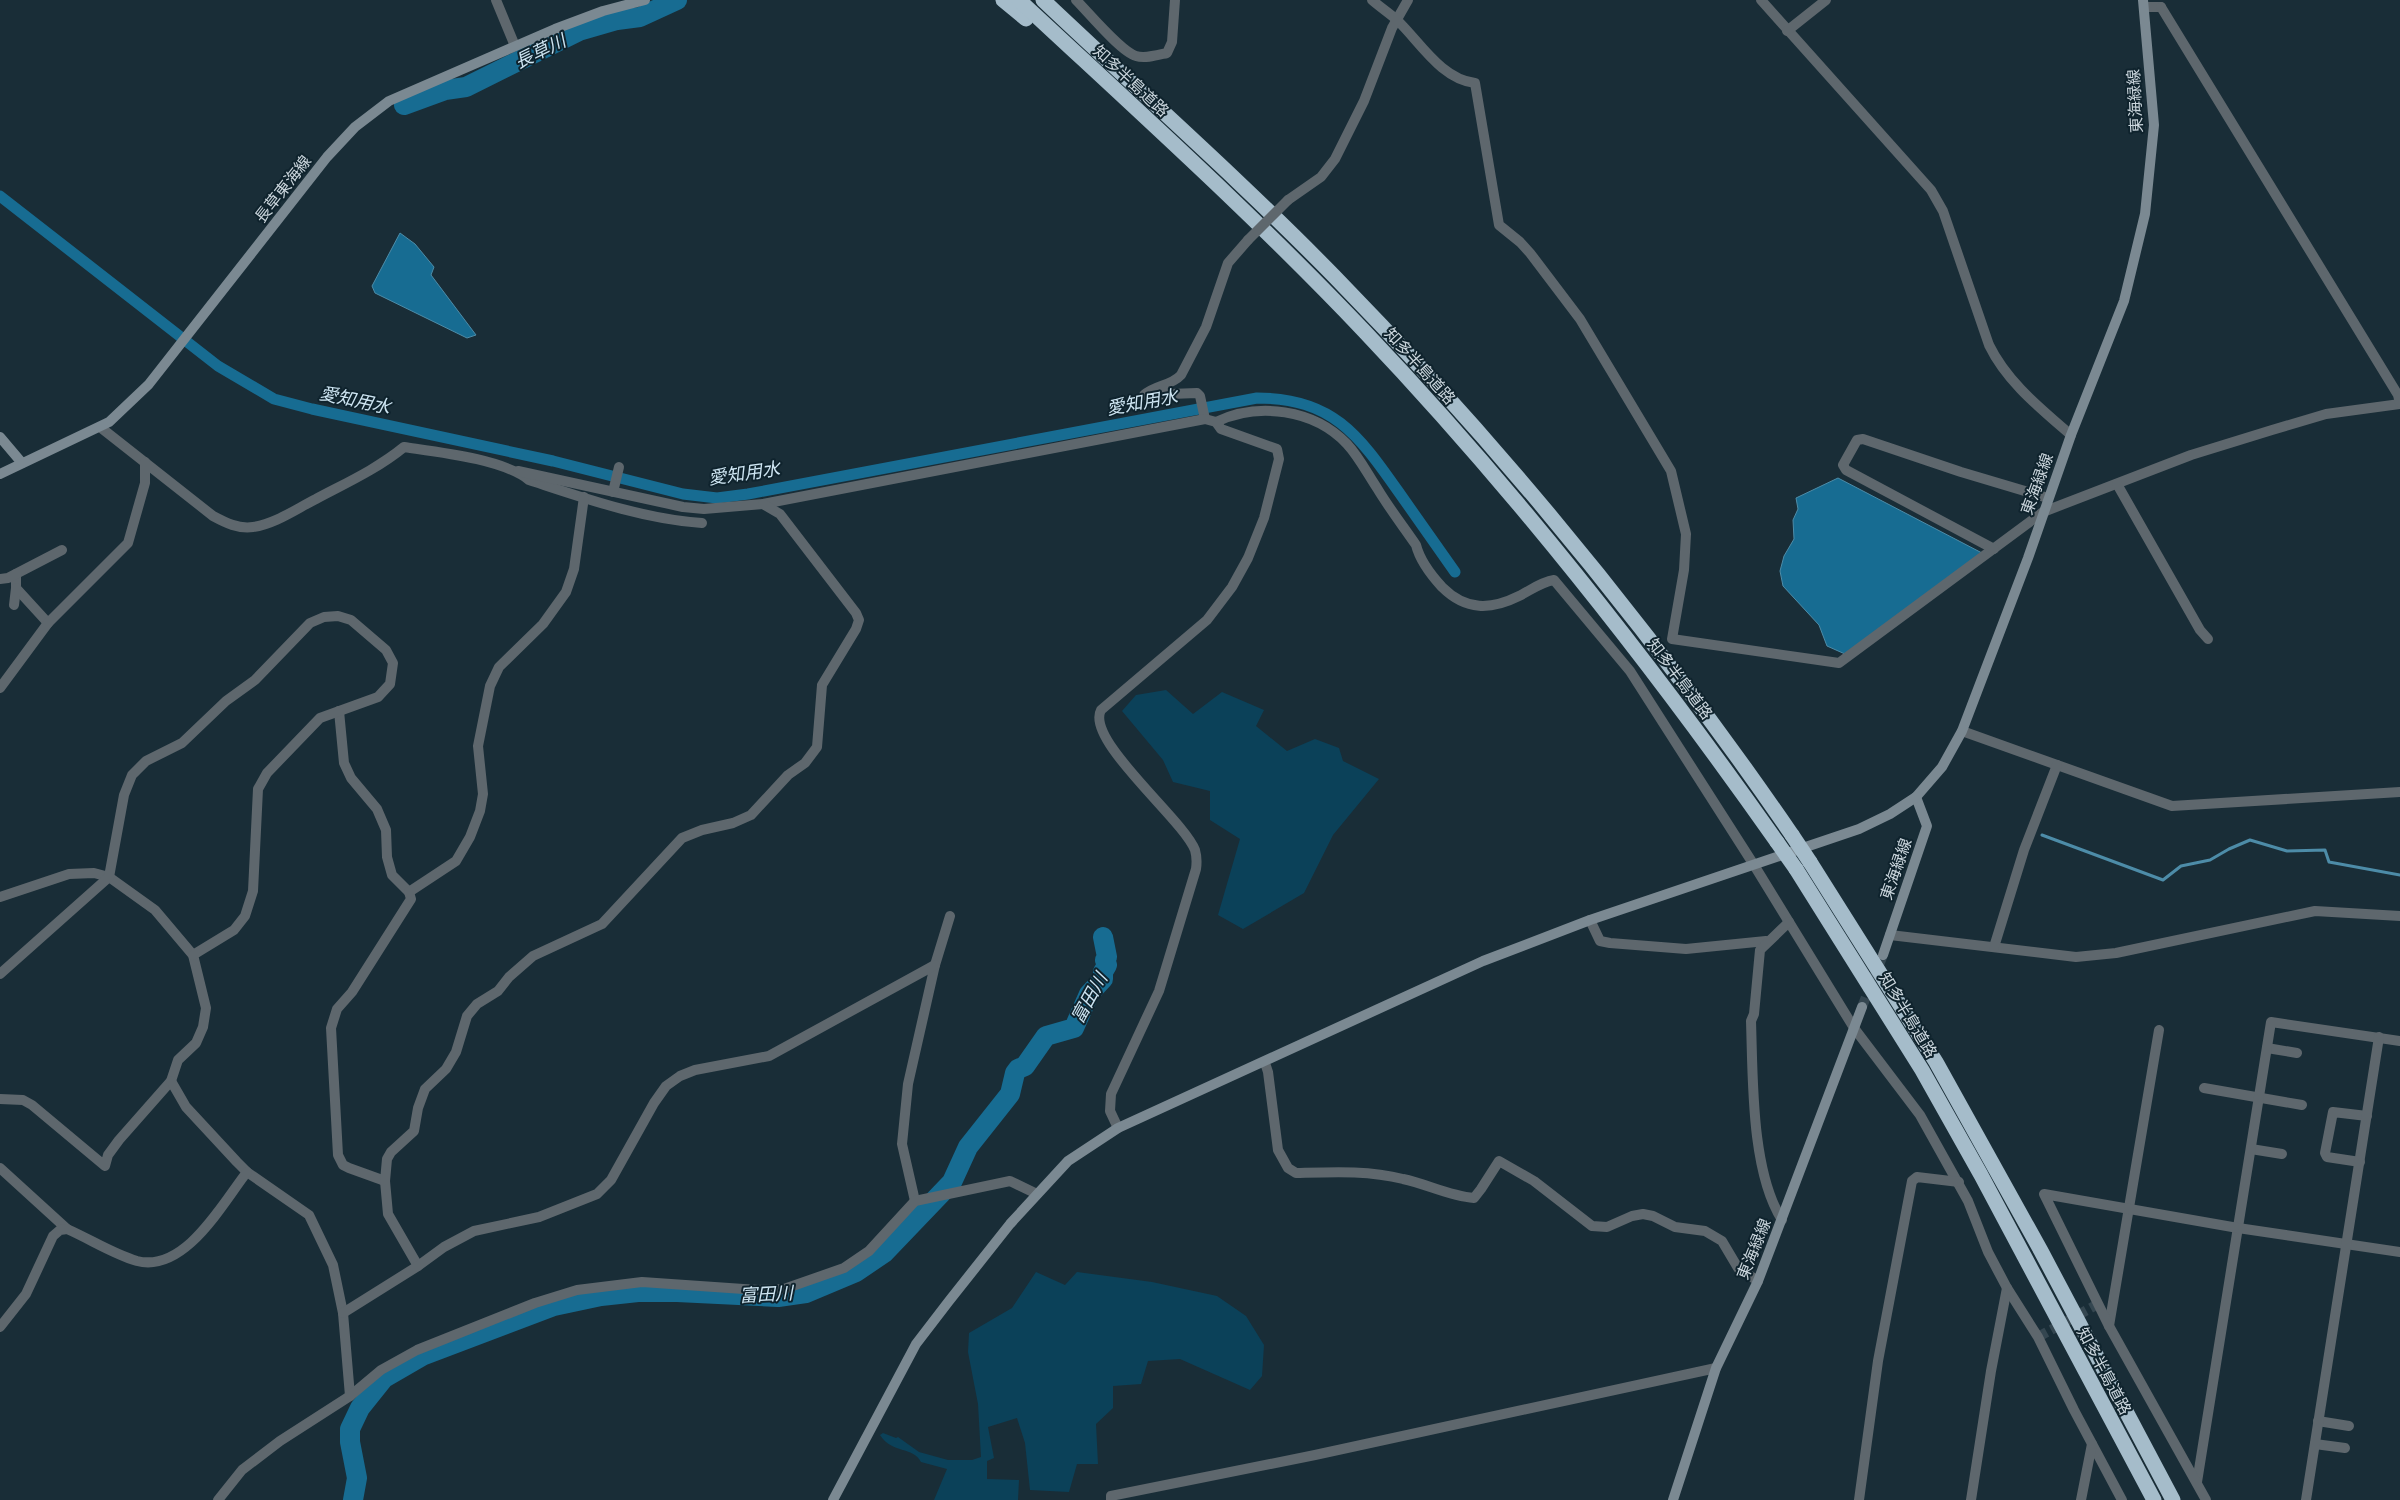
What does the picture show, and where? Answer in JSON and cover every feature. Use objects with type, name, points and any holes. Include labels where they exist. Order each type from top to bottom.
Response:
[{"type":"highway","points":[[1003,0],[1037,28],[1078,55]]},
{"type":"highway","name":"知多半島道路","points":[[1019,0],[1271,236],[1367,334],[1531,517],[1628,638],[1684,712],[1796,869],[1922,1070],[1981,1175],[2154,1500]]},
{"type":"highway","name":"知多半島道路","points":[[1043,0],[1282,224],[1379,323],[1542,506],[1703,710],[1810,862],[1936,1062],[2027,1226],[2173,1500]]},
{"type":"highway","points":[[1047,0],[1075,30]]},
{"type":"main road","name":"長草東海線","points":[[0,474],[109,422],[149,384],[327,157],[355,127],[389,101],[515,46],[603,11],[645,0]]},
{"type":"main road","name":"東海緑線","points":[[1883,956],[1927,826],[1916,797],[1942,767],[1962,731],[2071,434],[2124,302],[2145,214],[2154,125],[2144,4]]},
{"type":"main road","points":[[0,437],[22,463]]},
{"type":"main road","points":[[833,1500],[891,1387],[916,1344],[1037,1194],[1068,1161],[1118,1128],[1484,961],[1590,920],[1859,829],[1890,814],[1916,797]]},
{"type":"main road","name":"東海緑線","points":[[1674,1500],[1716,1368],[1758,1282],[1862,1007]]},
{"type":"street","points":[[496,0],[515,46]]},
{"type":"street","points":[[1076,0],[1124,49],[1136,56],[1155,56],[1167,53],[1172,42],[1175,0]]},
{"type":"street","points":[[1372,0],[1397,21],[1447,71],[1461,80],[1475,83],[1499,225],[1530,253],[1580,319],[1671,471],[1686,534],[1684,570],[1672,640],[1838,663],[2043,512],[2190,455],[2326,414],[2400,404],[2398,395],[2163,3],[2144,4]]},
{"type":"street","points":[[1118,1128],[1110,1112],[1111,1094],[1159,991],[1196,869],[1197,858],[1190,840],[1119,758],[1099,725],[1098,716],[1101,710],[1207,620],[1240,573],[1264,518],[1279,459],[1277,449],[1221,429],[1210,420],[1197,393],[1144,395],[1151,389],[1177,380],[1181,375],[1206,327],[1228,263],[1288,200],[1321,177],[1335,159],[1364,101],[1384,48],[1408,0]]},
{"type":"street","points":[[1761,0],[1931,190],[1943,211],[1988,345],[1997,362],[2029,398],[2071,434]]},
{"type":"street","points":[[1788,31],[1826,0]]},
{"type":"street","points":[[100,427],[213,516],[227,524],[253,527],[279,519],[376,468],[404,447],[452,454],[518,471],[667,504],[704,509],[763,504],[1249,412],[1279,411],[1301,416],[1336,434],[1353,451],[1372,478],[1386,503],[1416,545],[1433,578],[1447,592],[1472,606],[1503,602],[1545,581],[1554,580],[1630,671],[1754,865],[1854,1028],[1920,1115],[1959,1182],[1988,1252],[2006,1288],[2038,1337],[2122,1500]]},
{"type":"street","points":[[1994,549],[1846,470],[1843,465],[1857,440],[1863,439],[2016,490],[2048,498]]},
{"type":"street","points":[[0,688],[48,623],[128,543],[145,483],[145,462]]},
{"type":"street","points":[[613,492],[619,467]]},
{"type":"street","points":[[518,471],[529,480],[584,498],[685,522],[702,523]]},
{"type":"street","points":[[2117,484],[2200,630],[2208,640]]},
{"type":"street","points":[[409,892],[456,861],[470,837],[480,811],[483,794],[478,746],[490,686],[499,666],[543,624],[566,592],[574,569],[584,498]]},
{"type":"street","points":[[418,1266],[388,1214],[384,1181],[387,1159],[395,1145],[414,1131],[423,1094],[432,1080],[446,1069],[456,1052],[470,1011],[498,991],[509,977],[533,956],[602,924],[682,838],[702,830],[733,823],[752,815],[788,775],[805,763],[817,747],[822,685],[856,629],[859,620],[856,613],[780,514],[763,504]]},
{"type":"street","points":[[0,578],[16,574],[62,550]]},
{"type":"street","points":[[14,605],[16,574]]},
{"type":"street","points":[[16,588],[48,623]]},
{"type":"street","points":[[0,974],[109,877],[124,795],[132,775],[146,761],[182,743],[226,701],[255,680],[310,623],[324,617],[338,616],[350,620],[386,650],[392,663],[390,684],[378,697],[320,718],[267,773],[258,789],[253,891],[245,916],[234,930],[193,955]]},
{"type":"street","points":[[339,712],[344,763],[351,778],[377,809],[386,830],[387,857],[392,875],[409,892],[412,898],[352,992],[337,1009],[331,1028],[338,1155],[343,1165],[384,1181]]},
{"type":"street","points":[[1962,731],[2172,806],[2400,792]]},
{"type":"street","points":[[1994,947],[2024,850],[2057,765]]},
{"type":"street","points":[[0,897],[69,874],[94,873],[109,877],[155,910],[193,955],[206,1008],[203,1027],[196,1043],[178,1060],[171,1081],[119,1140],[108,1155],[105,1166],[32,1105],[23,1100],[0,1099]]},
{"type":"street","points":[[1890,935],[2076,957],[2116,953],[2315,911],[2400,916]]},
{"type":"street","points":[[915,1201],[902,1144],[908,1084],[935,965],[950,916]]},
{"type":"street","points":[[1590,920],[1600,941],[1610,943],[1686,948],[1766,941]]},
{"type":"street","points":[[1782,1220],[1775,1209],[1759,1151],[1751,1021],[1754,1014],[1760,950],[1766,941],[1789,922]]},
{"type":"street","points":[[343,1313],[418,1266],[444,1247],[474,1231],[539,1217],[597,1194],[611,1180],[654,1103],[666,1086],[680,1076],[695,1070],[769,1056],[935,965]]},
{"type":"street","points":[[2197,1482],[2271,1022],[2400,1041]]},
{"type":"street","points":[[2109,1326],[2159,1030]]},
{"type":"street","points":[[2306,1500],[2379,1037]]},
{"type":"street","points":[[2267,1048],[2297,1053]]},
{"type":"street","points":[[1265,1062],[1268,1072],[1278,1150],[1288,1168],[1296,1173],[1359,1172],[1403,1178],[1462,1197],[1474,1198],[1482,1189],[1499,1161],[1534,1181],[1592,1226],[1607,1227],[1643,1214],[1653,1216],[1675,1227],[1705,1231],[1722,1242],[1738,1268],[1758,1282]]},
{"type":"street","points":[[171,1081],[186,1107],[247,1172],[309,1214],[333,1265],[343,1313],[350,1396]]},
{"type":"street","points":[[2204,1088],[2302,1104]]},
{"type":"street","points":[[2360,1162],[2327,1157],[2325,1153],[2334,1112],[2367,1116]]},
{"type":"street","points":[[2251,1149],[2282,1154]]},
{"type":"street","points":[[0,1168],[67,1229],[137,1261],[153,1263],[174,1256],[192,1243],[247,1172]]},
{"type":"street","points":[[1859,1500],[1878,1361],[1912,1181],[1917,1177],[1959,1182]]},
{"type":"street","points":[[218,1500],[242,1470],[280,1441],[350,1396],[381,1370],[417,1350],[535,1303],[577,1290],[642,1282],[758,1290],[784,1289],[844,1268],[869,1251],[915,1201],[1010,1181],[1037,1194]]},
{"type":"street","points":[[2206,1500],[2109,1326],[2044,1194],[2238,1228],[2400,1252]]},
{"type":"street","points":[[0,1327],[26,1294],[53,1236],[60,1230],[67,1229]]},
{"type":"street","points":[[1971,1500],[2006,1288]]},
{"type":"street","points":[[1111,1500],[1111,1496],[1315,1455],[1716,1368]]},
{"type":"street","points":[[2318,1422],[2349,1426]]},
{"type":"street","points":[[2081,1500],[2092,1444]]},
{"type":"street","points":[[2315,1444],[2346,1448]]},
{"type":"shaded area","points":[[400,233],[415,244],[434,267],[431,275],[476,335],[467,338],[375,293],[372,286]]},
{"type":"shaded area","points":[[1838,478],[1982,553],[1845,654],[1827,646],[1819,625],[1783,586],[1780,571],[1784,556],[1794,539],[1793,520],[1798,509],[1796,498]]},
{"type":"shaded area","points":[[1166,690],[1193,714],[1222,692],[1264,710],[1256,726],[1287,751],[1315,739],[1339,748],[1343,761],[1379,779],[1333,835],[1304,893],[1243,929],[1218,915],[1240,839],[1210,820],[1210,791],[1173,782],[1163,760],[1122,711],[1136,695]]},
{"type":"shaded area","points":[[1036,1272],[1065,1285],[1077,1272],[1152,1282],[1217,1296],[1246,1316],[1264,1345],[1262,1376],[1250,1390],[1180,1359],[1148,1361],[1141,1384],[1113,1386],[1113,1408],[1096,1424],[1098,1464],[1077,1464],[1069,1492],[1030,1490],[1025,1443],[1017,1418],[988,1427],[994,1458],[987,1461],[987,1479],[1019,1480],[1018,1500],[934,1500],[947,1469],[921,1462],[913,1454],[890,1445],[880,1435],[883,1433],[898,1437],[919,1452],[948,1460],[972,1460],[981,1457],[978,1404],[968,1352],[969,1333],[1012,1308]]},
{"type":"waterway","name":"長草川","points":[[404,105],[445,90],[466,87],[579,31],[617,20],[640,17],[677,0]]},
{"type":"waterway","name":"愛知用水","points":[[0,196],[218,366],[274,399],[312,409],[553,461],[683,494],[717,498],[748,494],[1257,398],[1283,400],[1324,412],[1341,423],[1356,437],[1384,471],[1455,572]]},
{"type":"waterway","points":[[2042,835],[2163,880],[2181,866],[2210,860],[2250,840],[2287,851],[2325,850],[2329,862],[2400,875]]},
{"type":"waterway","name":"富田川","points":[[353,1500],[357,1478],[350,1442],[350,1429],[360,1408],[384,1378],[422,1356],[554,1306],[601,1296],[638,1292],[677,1292],[778,1297],[806,1293],[856,1272],[884,1253],[952,1182],[968,1147],[1010,1094],[1015,1073],[1018,1069],[1025,1066],[1046,1036],[1074,1028],[1089,994],[1103,979],[1103,972],[1107,965],[1103,937]]},
{"type":"tunnel","points":[[1862,1007],[1883,955]]},
{"type":"tunnel","points":[[2038,1337],[2098,1304]]}]
